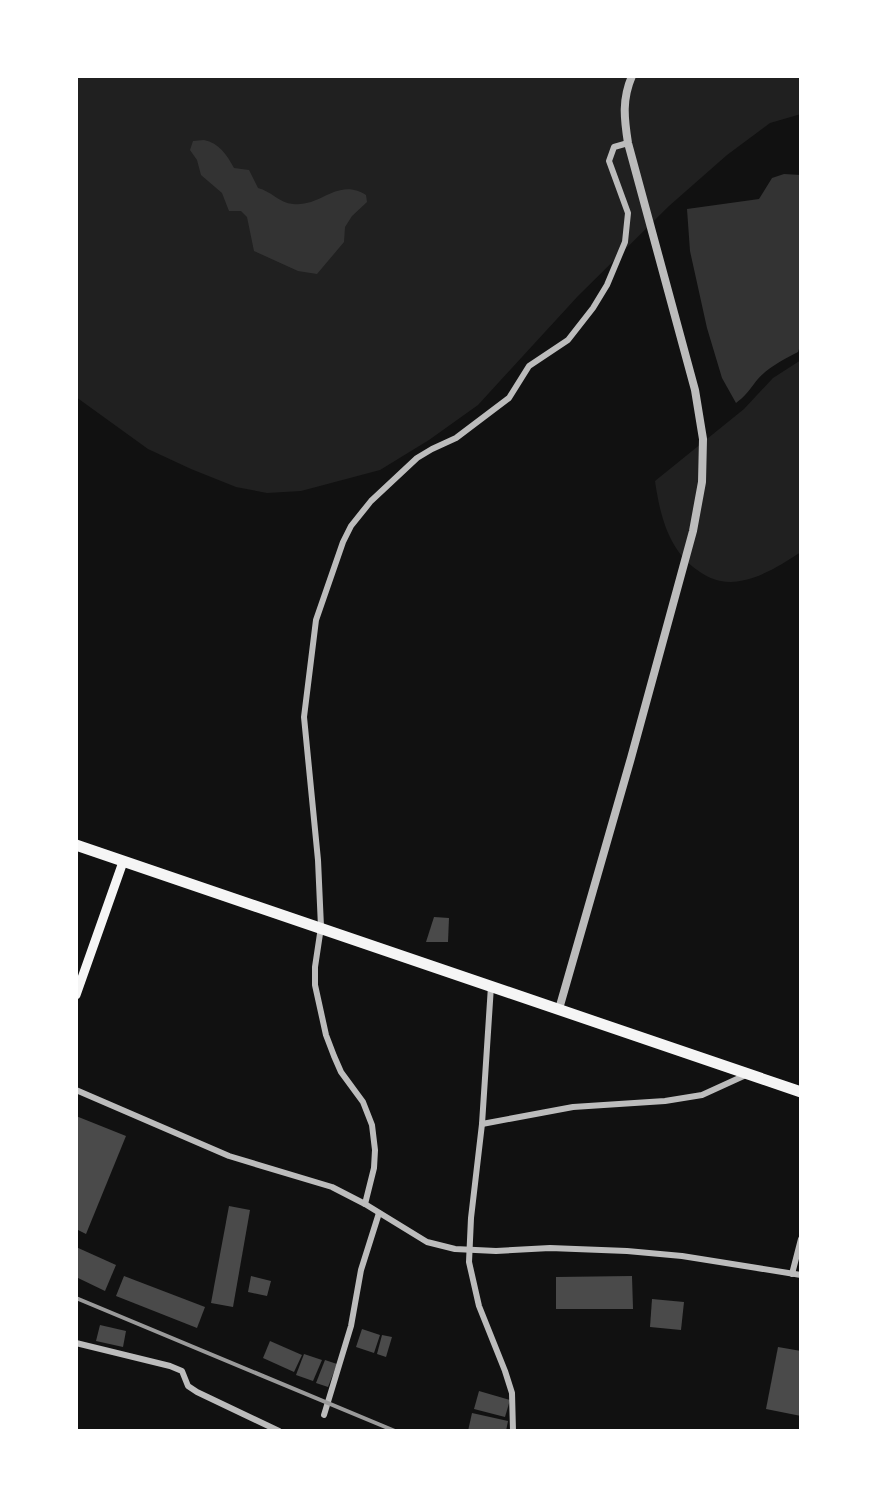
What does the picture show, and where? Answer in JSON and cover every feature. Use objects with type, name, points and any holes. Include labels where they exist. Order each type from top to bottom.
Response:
[{"type":"highway","points":[[76,845],[801,1092]]},
{"type":"main road","points":[[76,995],[123,862]]},
{"type":"street","points":[[559,1009],[693,531],[702,482],[703,439],[695,390],[628,143],[623,113],[626,89],[632,76]]},
{"type":"street","points":[[365,1204],[374,1168],[374,1136],[363,1102],[341,1072],[326,1035],[315,985],[321,927],[318,860],[304,717],[316,620],[343,542],[351,526],[371,501],[417,458],[456,438],[509,398],[529,366],[568,340],[593,308],[607,285],[625,242],[628,213],[609,161],[614,147],[628,143]]},
{"type":"street","points":[[491,986],[469,1262],[479,1306],[512,1393],[513,1431]]},
{"type":"street","points":[[482,1124],[573,1107],[665,1101],[702,1095],[748,1074]]},
{"type":"street","points":[[76,1090],[229,1156],[332,1187],[427,1242],[469,1251],[550,1248],[627,1251],[682,1256],[801,1275]]},
{"type":"street","points":[[324,1415],[351,1326],[361,1270],[379,1213]]},
{"type":"street","points":[[792,1274],[801,1239]]},
{"type":"street","points":[[76,1343],[182,1371],[188,1386],[197,1392],[279,1431]]},
{"type":"shaded area","points":[[76,76],[801,76],[801,114],[770,123],[727,155],[669,206],[578,296],[478,405],[429,440],[380,470],[301,491],[267,493],[236,487],[148,449],[76,397]]},
{"type":"shaded area","points":[[204,140],[222,150],[234,168],[249,170],[258,188],[288,203],[303,204],[346,189],[366,195],[367,202],[345,227],[344,242],[317,274],[298,271],[254,251],[247,217],[241,211],[229,211],[222,193],[201,175],[190,150],[193,141]]},
{"type":"shaded area","points":[[784,174],[801,175],[801,343],[798,352],[763,374],[736,403],[722,378],[707,328],[690,251],[687,209],[759,199],[772,178]]},
{"type":"shaded area","points":[[801,360],[801,552],[757,576],[740,581],[719,581],[689,564],[673,544],[663,520],[655,481],[744,409],[773,378]]},
{"type":"building","points":[[434,917],[449,918],[448,942],[426,942]]},
{"type":"building","points":[[76,1116],[126,1136],[86,1234],[76,1229]]},
{"type":"building","points":[[229,1206],[250,1210],[233,1307],[211,1303]]},
{"type":"building","points":[[76,1247],[116,1265],[105,1291],[76,1277]]},
{"type":"building","points":[[124,1276],[205,1307],[197,1328],[116,1296]]},
{"type":"building","points":[[251,1276],[271,1281],[267,1296],[248,1292]]},
{"type":"building","points":[[632,1276],[633,1309],[556,1309],[556,1277]]},
{"type":"building","points":[[652,1299],[684,1302],[681,1330],[650,1327]]},
{"type":"building","points":[[100,1325],[126,1331],[123,1347],[96,1341]]},
{"type":"building","points":[[362,1329],[380,1335],[374,1353],[356,1347]]},
{"type":"building","points":[[382,1335],[392,1337],[386,1357],[377,1354]]},
{"type":"building","points":[[270,1341],[302,1355],[294,1372],[263,1358]]},
{"type":"building","points":[[778,1347],[801,1351],[801,1416],[766,1409]]},
{"type":"building","points":[[304,1354],[322,1360],[313,1381],[296,1375]]},
{"type":"building","points":[[325,1360],[337,1364],[328,1387],[316,1383]]},
{"type":"building","points":[[479,1391],[510,1400],[505,1417],[474,1409]]},
{"type":"building","points":[[472,1413],[508,1421],[506,1431],[468,1431]]},
{"type":"railway","points":[[76,1298],[395,1431]]}]
